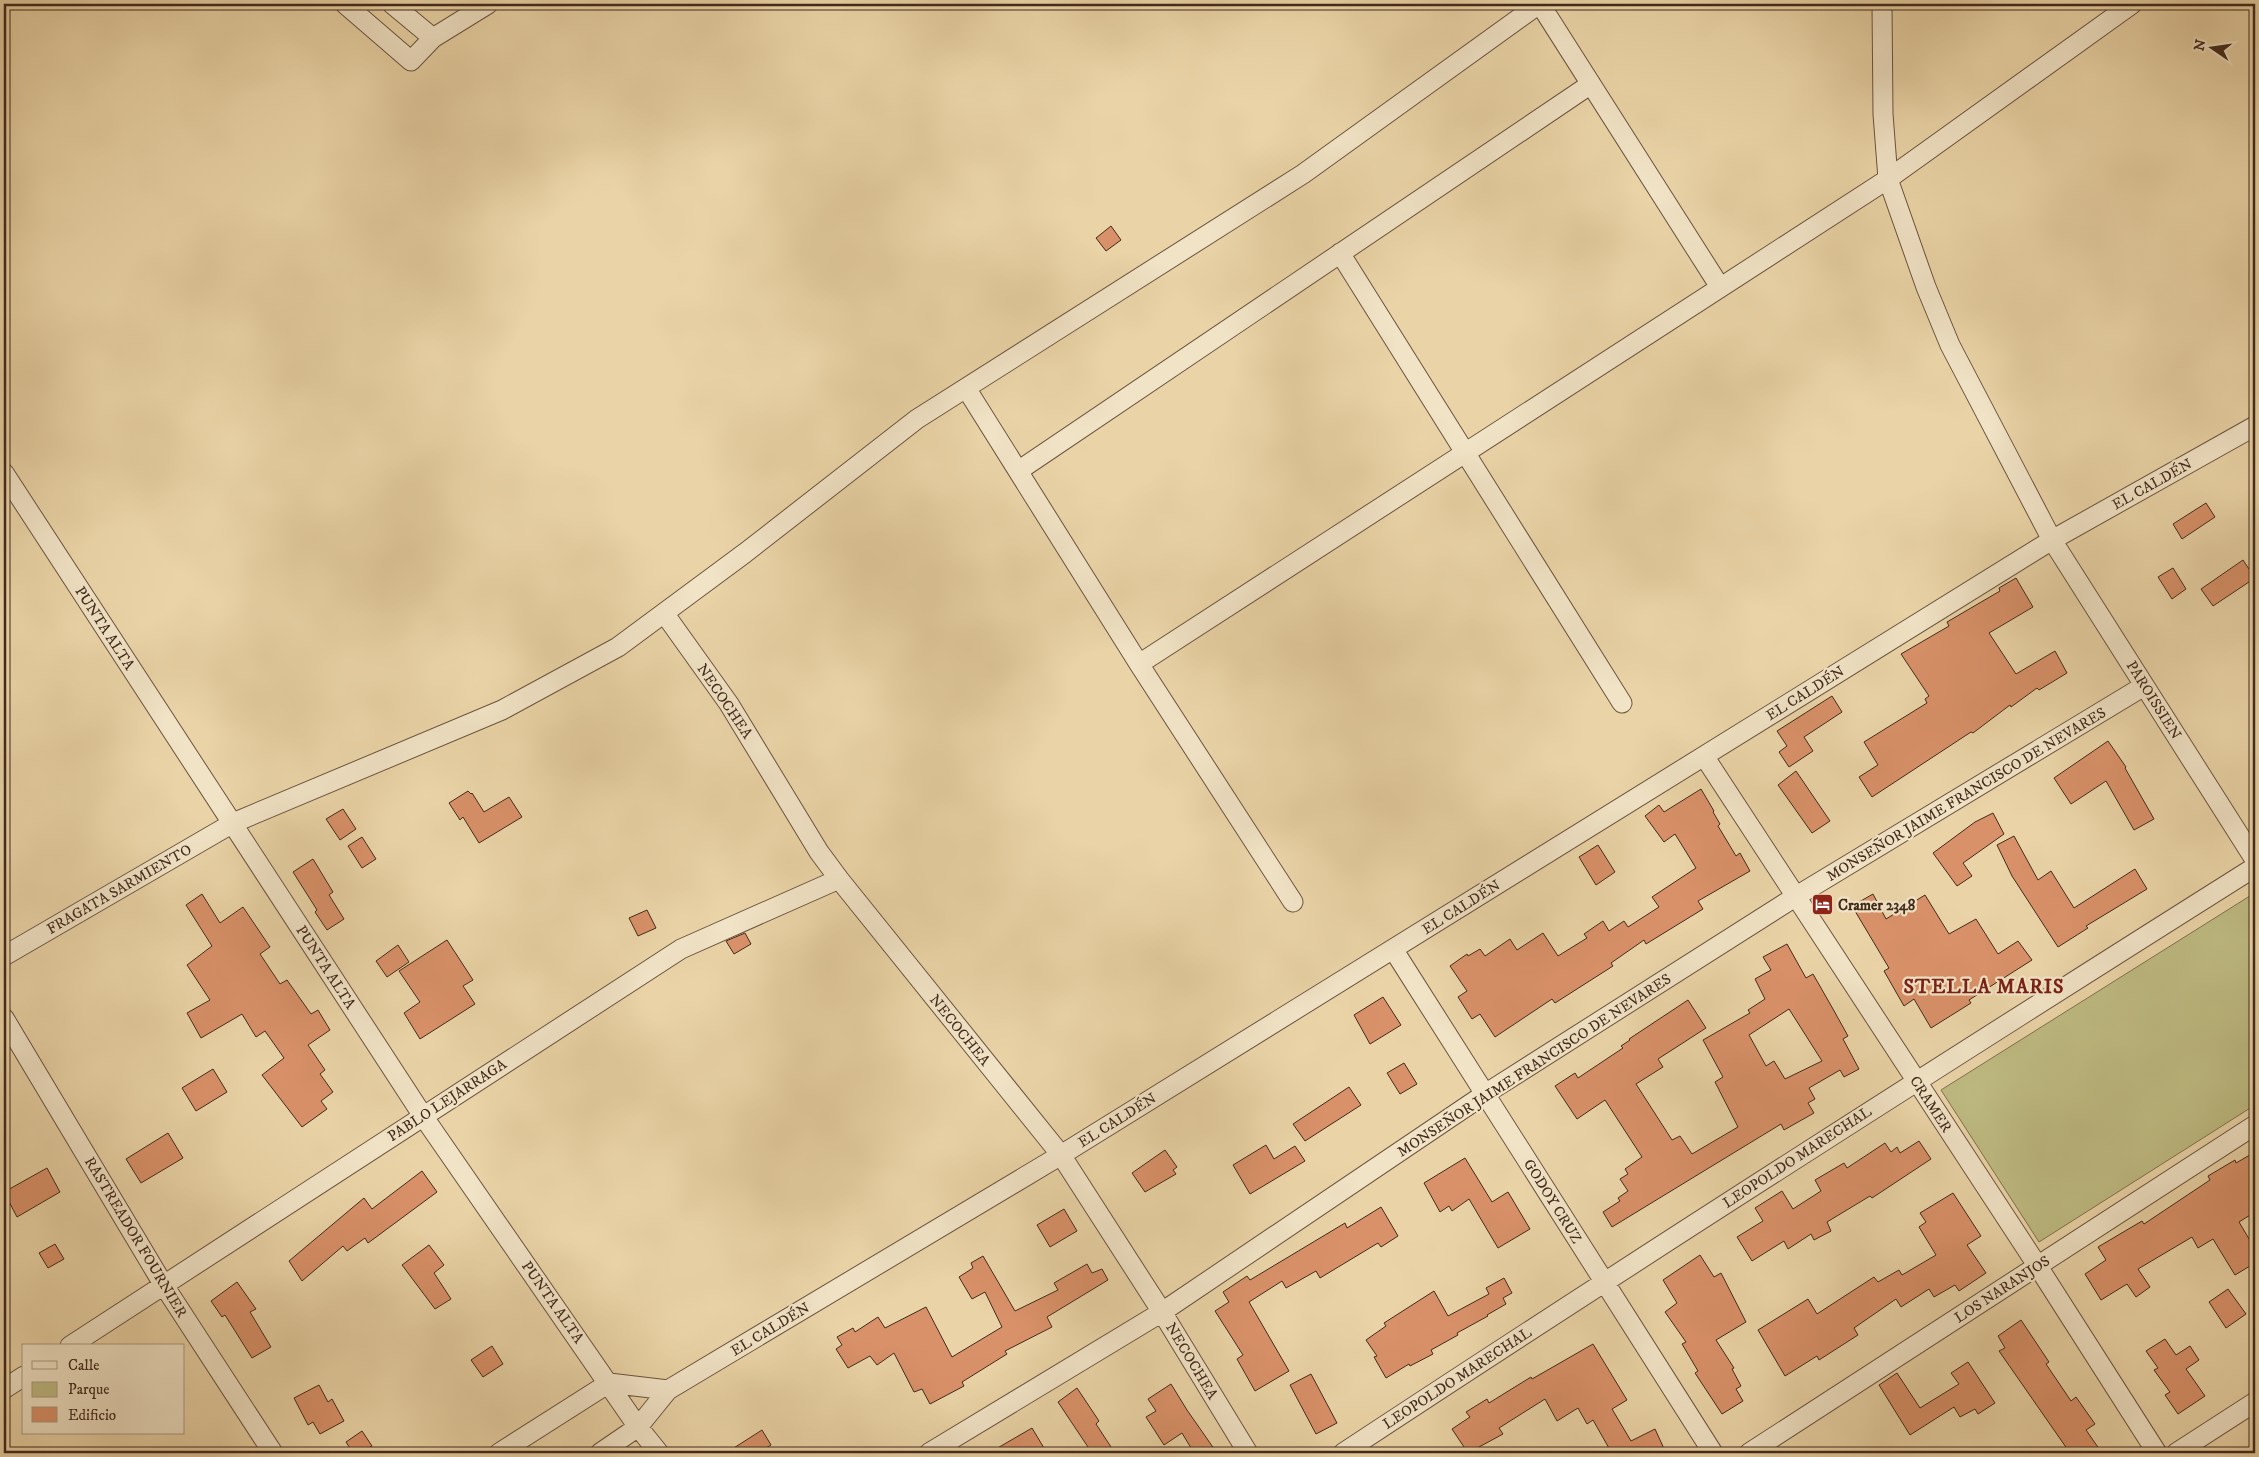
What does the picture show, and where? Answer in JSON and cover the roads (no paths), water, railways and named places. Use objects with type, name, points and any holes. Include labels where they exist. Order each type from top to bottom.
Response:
[{"type":"street","points":[[345,4],[411,61],[433,38],[488,4]]},
{"type":"street","points":[[392,4],[433,38]]},
{"type":"street","points":[[1539,4],[1720,288]]},
{"type":"street","name":"FRAGATA SARMIENTO","points":[[4,956],[233,823],[502,710],[618,647],[745,554],[918,419],[1303,174],[1539,4]]},
{"type":"street","name":"PAROISSIEN","points":[[1882,4],[1882,114],[1888,179],[1926,287],[1950,345],[2052,540],[2255,860]]},
{"type":"street","points":[[1139,664],[1888,179],[2132,4]]},
{"type":"street","points":[[1018,471],[1591,84]]},
{"type":"street","points":[[1340,253],[1622,703]]},
{"type":"street","points":[[966,388],[1139,664],[1293,902]]},
{"type":"street","name":"EL CALDÉN","points":[[600,1453],[638,1427],[668,1390],[1061,1155],[2052,540],[2255,426]]},
{"type":"street","name":"PUNTA ALTA","points":[[4,473],[423,1116],[638,1427],[659,1453]]},
{"type":"street","name":"NECOCHEA","points":[[664,613],[729,704],[819,852],[1061,1155],[1162,1312],[1248,1453]]},
{"type":"street","name":"MONSEÑOR JAIME FRANCISCO DE NEVARES","points":[[929,1453],[1162,1312],[1485,1094],[1796,897],[2144,686]]},
{"type":"street","name":"CRAMER","points":[[1704,756],[2037,1265],[2157,1453]]},
{"type":"street","name":"LEOPOLDO MARECHAL","points":[[1343,1453],[1604,1281],[1916,1080],[2255,867]]},
{"type":"street","name":"PABLO LEJARRAGA","points":[[73,1344],[681,949],[839,879]]},
{"type":"street","name":"GODOY CRUZ","points":[[1393,949],[1713,1453]]},
{"type":"street","name":"RASTREADOR FOURNIER","points":[[4,1018],[163,1284],[273,1453]]},
{"type":"street","name":"LOS NARANJOS","points":[[1749,1453],[2255,1125]]},
{"type":"street","points":[[4,1389],[22,1377]]},
{"type":"street","points":[[499,1453],[609,1383],[668,1390]]},
{"type":"street","points":[[2176,1453],[2255,1402]]},
{"type":"place","name":"Cramer 2348","points":[[1822,905]]},
{"type":"district","name":"STELLA MARIS","points":[[1984,986]]}]
